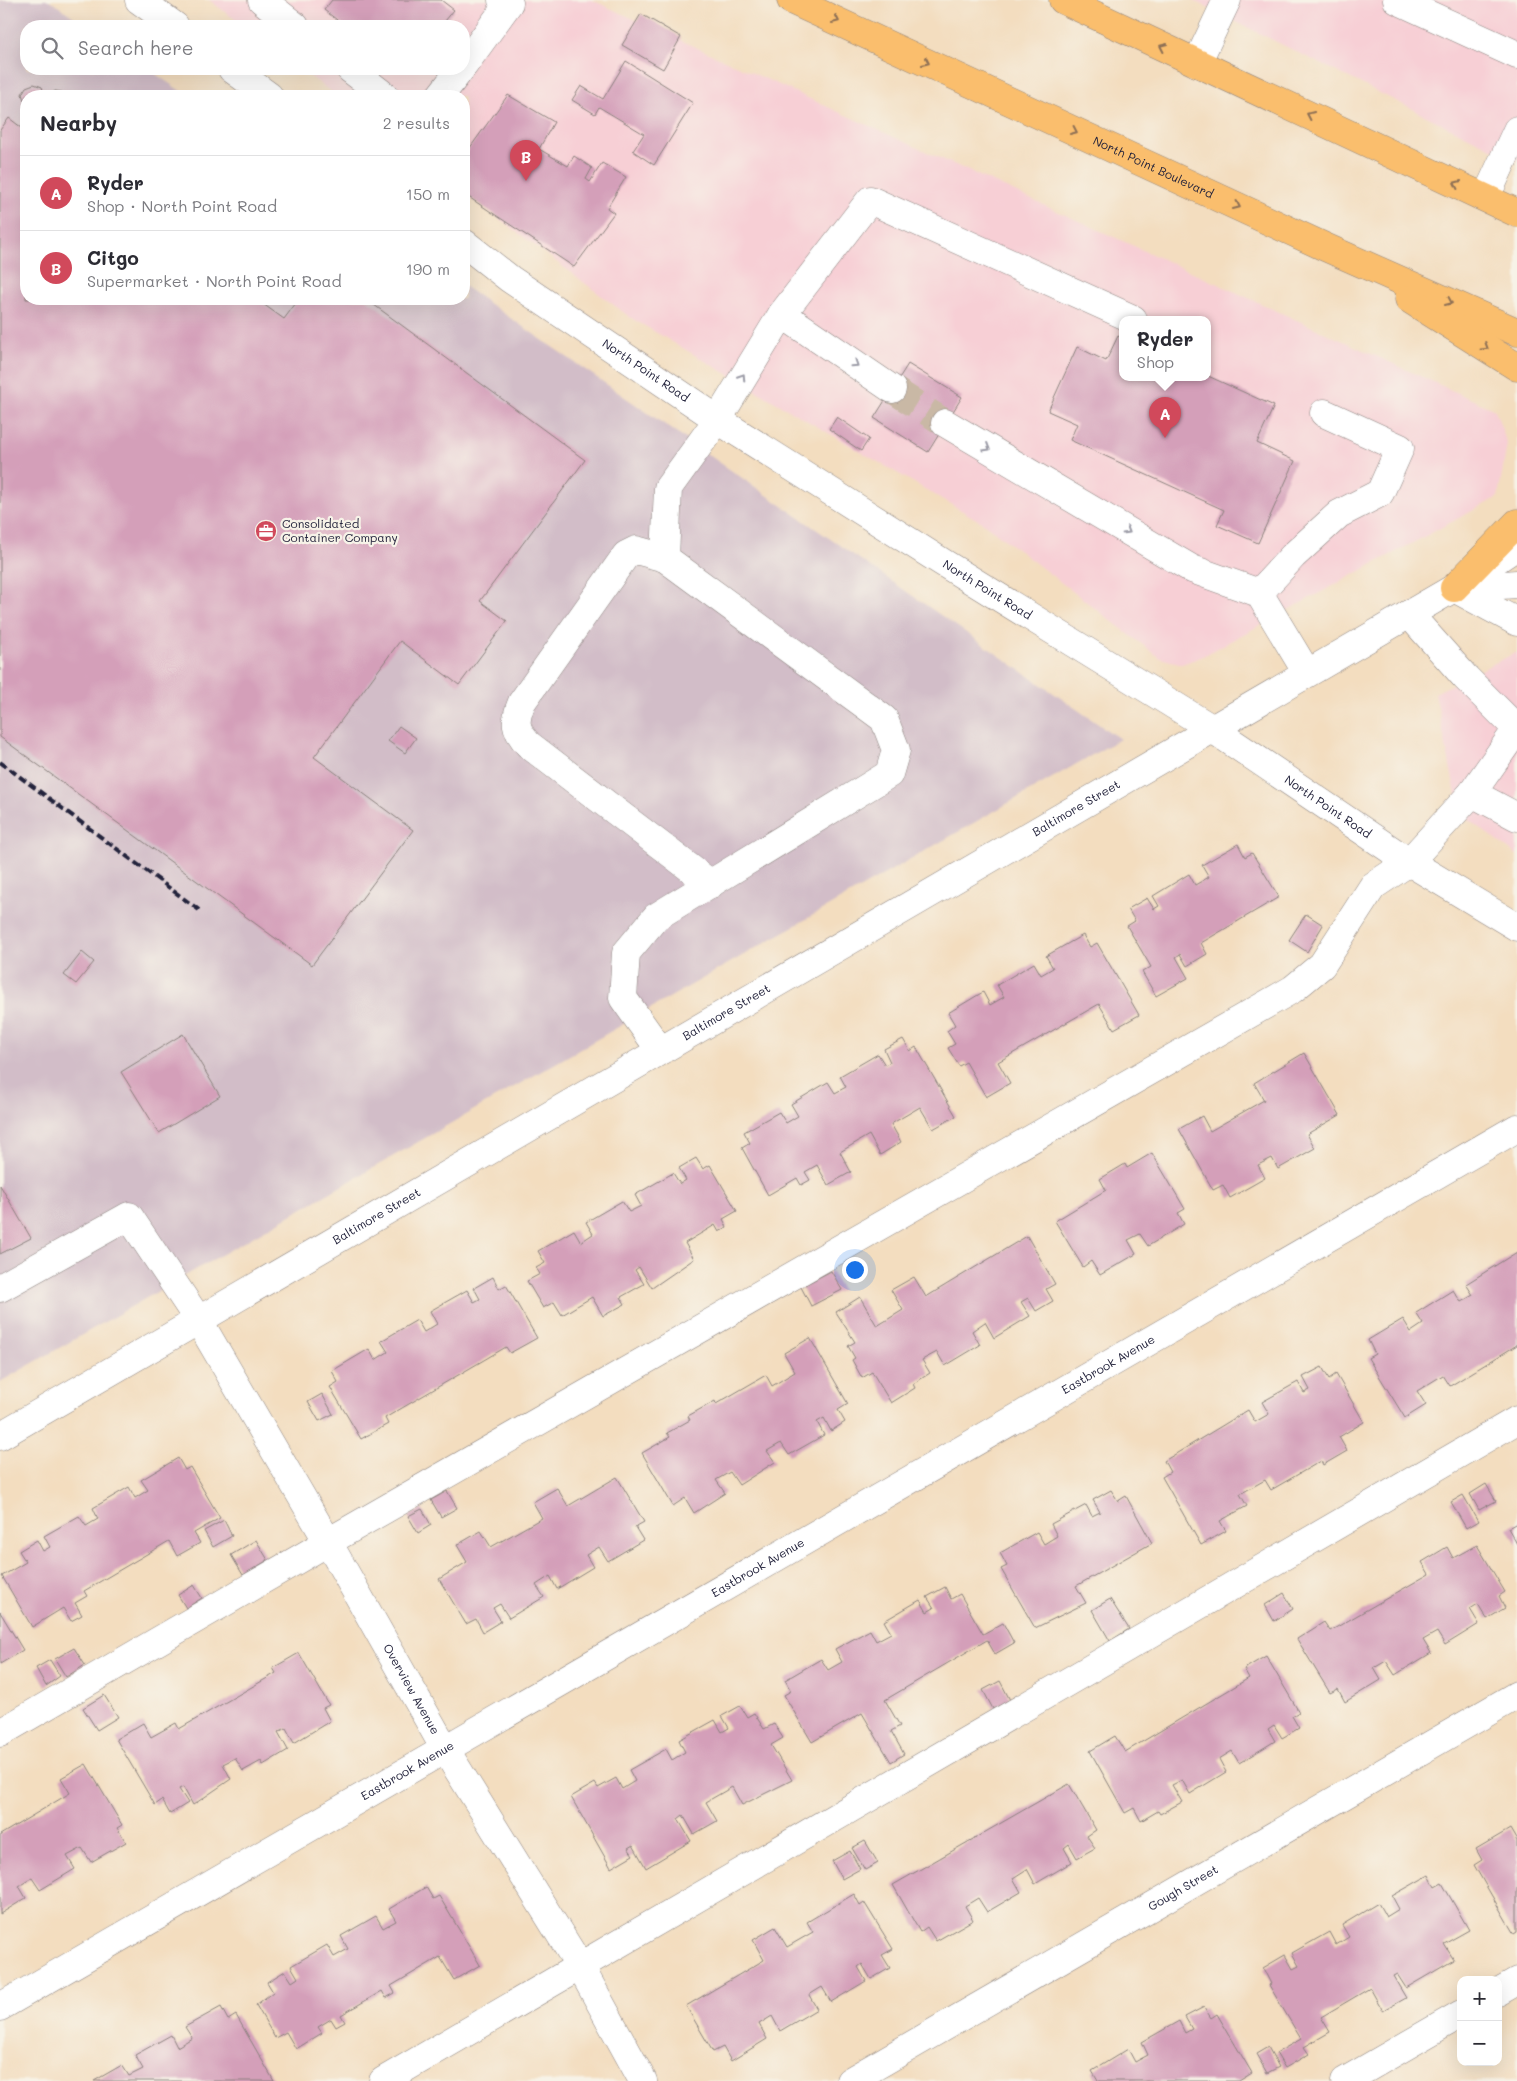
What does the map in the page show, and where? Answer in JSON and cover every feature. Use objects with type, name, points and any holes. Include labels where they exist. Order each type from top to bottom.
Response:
[{"type":"main road","name":"North Point Boulevard","points":[[791,0],[1325,247],[1517,332]]},
{"type":"main road","points":[[1063,0],[1517,213]]},
{"type":"main road","points":[[1325,247],[1517,367]]},
{"type":"main road","points":[[1454,588],[1517,522]]},
{"type":"street","points":[[139,0],[166,20]]},
{"type":"street","points":[[262,0],[287,20]]},
{"type":"street","points":[[470,57],[509,3],[502,0]]},
{"type":"street","points":[[1197,63],[1227,0]]},
{"type":"street","points":[[1397,0],[1517,55]]},
{"type":"street","points":[[240,75],[261,90]]},
{"type":"street","points":[[358,75],[377,90]]},
{"type":"street","points":[[445,90],[456,75]]},
{"type":"street","points":[[1486,197],[1517,130]]},
{"type":"street","points":[[665,558],[668,488],[718,419],[782,314],[870,200],[1126,316]]},
{"type":"street","name":"North Point Road","points":[[470,248],[510,279],[718,419],[942,562],[1211,728],[1409,862],[1517,927]]},
{"type":"street","points":[[782,314],[892,389]]},
{"type":"street","points":[[1259,593],[1293,556],[1339,514],[1380,493],[1400,448],[1324,413]]},
{"type":"street","points":[[945,423],[1192,569],[1259,593],[1307,673]]},
{"type":"street","name":"Baltimore Street","points":[[0,1436],[1454,588],[1517,546]]},
{"type":"street","points":[[660,1050],[623,998],[626,953],[656,918],[889,774],[896,750],[884,719],[665,558],[636,550],[626,555],[522,702],[515,718],[520,736],[529,745],[711,884]]},
{"type":"street","name":"Baltimore Street","points":[[1454,588],[1517,584]]},
{"type":"street","points":[[1454,588],[1517,622]]},
{"type":"street","points":[[0,1733],[328,1542],[1293,989],[1322,965],[1373,886],[1409,862],[1472,794],[1517,729],[1465,677],[1409,614]]},
{"type":"street","points":[[1472,794],[1517,817]]},
{"type":"street","name":"Eastbrook Avenue","points":[[0,2007],[1517,1128]]},
{"type":"street","name":"Overview Avenue","points":[[0,1288],[129,1216],[198,1320],[328,1542],[445,1749],[581,1968],[642,2081]]},
{"type":"street","points":[[383,2081],[581,1968],[1517,1420]]},
{"type":"street","name":"Gough Street","points":[[850,2081],[1517,1695]]},
{"type":"street","points":[[1502,1990],[1517,1982]]},
{"type":"street","points":[[1344,2081],[1457,2016]]},
{"type":"shaded area","points":[[0,0],[49,0],[78,20],[20,20],[20,75],[157,75],[179,90],[20,90],[20,305],[470,305],[470,290],[1120,739],[0,1382]]},
{"type":"shaded area","points":[[209,0],[592,0],[1495,410],[1507,444],[1498,497],[1201,657],[1182,664],[1160,658],[983,523],[631,318],[470,197],[470,90],[329,90],[308,75],[470,75],[470,20],[236,20]]},
{"type":"shaded area","points":[[1192,0],[1517,0],[1517,161]]},
{"type":"shaded area","points":[[1517,652],[1517,855],[1460,814],[1435,693]]},
{"type":"building","points":[[332,0],[441,0],[454,10],[446,20],[337,20],[324,10]]},
{"type":"building","points":[[641,14],[681,37],[663,69],[622,45]]},
{"type":"building","points":[[626,61],[693,103],[654,165],[633,151],[644,134],[599,107],[595,114],[572,100],[581,86],[603,99]]},
{"type":"building","points":[[34,84],[42,87],[43,90],[24,90],[26,87]]},
{"type":"building","points":[[508,95],[554,122],[539,149],[568,166],[574,156],[592,168],[586,179],[590,182],[602,163],[626,177],[607,208],[614,213],[574,267],[470,198],[470,148]]},
{"type":"building","name":"Consolidated Container Company","points":[[9,118],[20,126],[20,305],[264,305],[284,319],[294,305],[374,305],[585,460],[480,601],[507,621],[459,685],[400,641],[314,757],[413,830],[312,965],[0,737],[0,130]]},
{"type":"building","points":[[1118,336],[1119,381],[1211,381],[1211,377],[1274,406],[1257,443],[1295,461],[1258,543],[1217,525],[1224,510],[1070,440],[1077,424],[1048,411],[1077,347],[1106,361]]},
{"type":"building","points":[[908,364],[962,397],[928,452],[874,418]]},
{"type":"building","points":[[837,417],[869,439],[861,451],[829,429]]},
{"type":"building","points":[[399,726],[416,738],[405,753],[388,741]]},
{"type":"building","points":[[1238,844],[1245,857],[1252,853],[1279,897],[1201,943],[1207,954],[1187,966],[1180,954],[1176,957],[1188,978],[1156,996],[1142,972],[1151,967],[1127,926],[1135,921],[1128,909],[1147,898],[1154,909],[1159,906],[1153,896],[1189,874],[1195,885],[1209,877],[1202,865]]},
{"type":"building","points":[[1306,914],[1323,925],[1307,952],[1289,940]]},
{"type":"building","points":[[1083,935],[1090,947],[1097,943],[1139,1015],[1114,1029],[1099,1004],[998,1062],[1010,1083],[986,1097],[966,1062],[959,1066],[948,1048],[955,1044],[947,1031],[955,1025],[948,1013],[983,992],[990,1005],[1004,997],[997,985],[1034,963],[1041,975],[1053,968],[1046,956]]},
{"type":"building","points":[[82,952],[94,962],[76,984],[64,975]]},
{"type":"building","points":[[183,1034],[220,1096],[159,1133],[121,1072]]},
{"type":"building","points":[[903,1039],[910,1051],[916,1047],[956,1116],[933,1129],[920,1107],[891,1124],[901,1142],[880,1155],[869,1135],[840,1152],[851,1172],[828,1185],[817,1165],[805,1172],[810,1180],[801,1185],[797,1178],[768,1195],[742,1148],[750,1143],[744,1132],[779,1112],[786,1123],[798,1116],[791,1104],[828,1082],[835,1093],[846,1087],[840,1076],[878,1054],[885,1065],[890,1062],[884,1049]]},
{"type":"building","points":[[1304,1053],[1340,1115],[1307,1134],[1315,1148],[1278,1169],[1272,1158],[1258,1165],[1265,1178],[1230,1198],[1223,1185],[1213,1190],[1179,1129],[1202,1116],[1210,1131],[1264,1100],[1254,1083]]},
{"type":"building","points":[[1152,1153],[1185,1209],[1178,1213],[1184,1224],[1148,1246],[1140,1234],[1128,1240],[1136,1254],[1100,1275],[1091,1261],[1083,1267],[1055,1221],[1106,1190],[1100,1179],[1125,1164],[1127,1168]]},
{"type":"building","points":[[696,1158],[703,1169],[710,1165],[737,1211],[723,1219],[727,1227],[719,1232],[715,1225],[685,1243],[694,1259],[652,1288],[639,1267],[635,1270],[644,1284],[621,1297],[625,1304],[603,1316],[592,1297],[562,1315],[554,1302],[543,1308],[527,1281],[540,1274],[536,1268],[545,1263],[538,1251],[574,1230],[581,1242],[593,1234],[586,1222],[622,1201],[629,1212],[641,1206],[635,1195],[673,1173],[680,1184],[686,1180],[679,1168]]},
{"type":"building","points":[[0,1185],[31,1238],[0,1254]]},
{"type":"building","points":[[1027,1236],[1055,1284],[1046,1289],[1053,1301],[1036,1311],[1028,1298],[1021,1302],[1030,1316],[994,1338],[985,1322],[972,1331],[980,1345],[945,1366],[937,1352],[922,1360],[930,1373],[913,1384],[915,1388],[891,1403],[872,1372],[862,1378],[852,1360],[855,1358],[848,1346],[855,1342],[836,1312],[860,1297],[877,1326],[903,1310],[891,1290],[914,1277],[926,1297]]},
{"type":"building","points":[[1517,1252],[1517,1345],[1450,1386],[1443,1375],[1417,1391],[1426,1405],[1405,1418],[1368,1358],[1375,1354],[1368,1340],[1403,1319],[1411,1332],[1423,1324],[1416,1313],[1453,1290],[1461,1302],[1473,1295],[1466,1284]]},
{"type":"building","points":[[831,1271],[842,1290],[811,1306],[801,1287]]},
{"type":"building","points":[[493,1277],[499,1289],[506,1285],[537,1338],[510,1353],[506,1347],[385,1418],[388,1424],[361,1439],[330,1387],[338,1382],[332,1371],[369,1349],[375,1360],[388,1352],[381,1341],[417,1320],[424,1332],[437,1324],[430,1311],[467,1290],[474,1302],[480,1299],[474,1288]]},
{"type":"building","points":[[810,1338],[848,1404],[838,1410],[845,1422],[831,1431],[824,1418],[817,1422],[824,1435],[789,1455],[781,1443],[767,1451],[775,1462],[739,1485],[730,1472],[716,1480],[725,1493],[694,1513],[685,1498],[673,1506],[642,1453],[670,1437],[667,1433],[690,1420],[688,1416],[715,1401],[716,1404],[766,1375],[772,1386],[795,1372],[784,1353]]},
{"type":"building","points":[[1322,1367],[1329,1379],[1336,1374],[1364,1422],[1339,1437],[1347,1451],[1323,1465],[1321,1461],[1271,1490],[1265,1480],[1240,1494],[1247,1506],[1220,1521],[1226,1531],[1201,1545],[1162,1477],[1170,1472],[1164,1461],[1248,1410],[1255,1422],[1269,1414],[1262,1402],[1298,1382],[1304,1393],[1310,1390],[1303,1377]]},
{"type":"building","points":[[322,1394],[333,1414],[319,1421],[308,1402]]},
{"type":"building","points":[[178,1458],[185,1470],[190,1467],[220,1518],[194,1533],[200,1543],[177,1556],[169,1541],[84,1591],[87,1596],[75,1603],[82,1615],[71,1621],[63,1608],[32,1627],[2,1576],[26,1562],[19,1551],[37,1540],[43,1551],[50,1547],[44,1536],[79,1516],[86,1526],[98,1519],[93,1508],[129,1487],[135,1498],[148,1490],[141,1480]]},
{"type":"building","points":[[617,1477],[644,1522],[635,1527],[643,1540],[608,1561],[599,1547],[586,1555],[593,1567],[557,1589],[550,1576],[536,1585],[544,1597],[509,1618],[500,1604],[493,1608],[501,1621],[483,1632],[476,1619],[466,1624],[439,1579],[467,1562],[457,1545],[481,1531],[491,1547],[542,1518],[533,1502],[557,1488],[568,1506]]},
{"type":"building","points":[[1486,1484],[1496,1501],[1479,1510],[1470,1494]]},
{"type":"building","points":[[1111,1490],[1118,1501],[1126,1496],[1152,1543],[1076,1586],[1086,1603],[1035,1628],[1001,1569],[1007,1566],[1000,1553],[1037,1532],[1044,1544],[1057,1536],[1051,1524],[1086,1505],[1092,1516],[1100,1512],[1093,1500]]},
{"type":"building","points":[[447,1491],[457,1508],[441,1517],[431,1500]]},
{"type":"building","points":[[1463,1495],[1478,1521],[1466,1528],[1451,1502]]},
{"type":"building","points":[[422,1509],[431,1525],[418,1533],[408,1516]]},
{"type":"building","points":[[224,1520],[232,1536],[213,1547],[204,1531]]},
{"type":"building","points":[[1517,1523],[1517,1544],[1508,1528]]},
{"type":"building","points":[[256,1540],[268,1560],[243,1575],[231,1555]]},
{"type":"building","points":[[1477,1545],[1505,1592],[1499,1596],[1505,1608],[1487,1619],[1478,1604],[1470,1609],[1479,1624],[1445,1645],[1437,1632],[1423,1640],[1431,1653],[1395,1675],[1386,1661],[1374,1668],[1381,1680],[1345,1702],[1338,1689],[1330,1693],[1297,1639],[1324,1622],[1330,1631],[1429,1574],[1422,1562],[1447,1547],[1453,1558]]},
{"type":"building","points":[[194,1585],[202,1598],[186,1608],[178,1595]]},
{"type":"building","points":[[945,1587],[951,1599],[960,1594],[983,1634],[1003,1623],[1014,1643],[995,1654],[987,1640],[885,1700],[900,1726],[891,1731],[904,1754],[891,1762],[862,1713],[812,1742],[784,1695],[791,1691],[785,1680],[821,1659],[828,1670],[842,1662],[835,1649],[870,1630],[876,1641],[891,1633],[884,1621],[920,1600],[927,1612],[934,1608],[927,1597]]},
{"type":"building","points":[[1284,1593],[1293,1609],[1274,1621],[1265,1605]]},
{"type":"building","points":[[1110,1599],[1129,1629],[1110,1641],[1092,1610]]},
{"type":"building","points":[[0,1612],[23,1650],[0,1664]]},
{"type":"building","points":[[74,1648],[85,1665],[66,1677],[55,1659]]},
{"type":"building","points":[[299,1653],[329,1705],[323,1708],[330,1721],[294,1743],[286,1728],[278,1732],[288,1750],[263,1765],[261,1761],[243,1771],[235,1758],[223,1764],[231,1779],[193,1805],[183,1787],[179,1789],[188,1803],[170,1814],[162,1800],[155,1805],[116,1739],[143,1723],[151,1737],[176,1723],[179,1729],[276,1673],[273,1668]]},
{"type":"building","points":[[1266,1656],[1299,1712],[1292,1716],[1299,1728],[1282,1738],[1274,1725],[1268,1729],[1275,1741],[1239,1763],[1232,1751],[1219,1759],[1226,1772],[1190,1794],[1182,1780],[1172,1785],[1182,1802],[1160,1814],[1158,1811],[1141,1821],[1134,1808],[1125,1813],[1090,1751],[1115,1736],[1125,1752],[1249,1678],[1244,1669]]},
{"type":"building","points":[[50,1660],[60,1676],[46,1686],[36,1668]]},
{"type":"building","points":[[1000,1681],[1010,1700],[993,1709],[983,1690]]},
{"type":"building","points":[[104,1695],[118,1717],[97,1730],[83,1708]]},
{"type":"building","points":[[740,1706],[747,1717],[754,1713],[764,1729],[774,1724],[783,1738],[771,1745],[792,1780],[742,1805],[732,1787],[706,1802],[717,1821],[694,1834],[683,1815],[678,1819],[691,1841],[646,1868],[633,1845],[628,1848],[633,1855],[611,1868],[571,1797],[595,1783],[598,1788],[616,1778],[622,1789],[635,1781],[629,1770],[666,1749],[672,1760],[685,1752],[679,1740],[715,1720],[722,1732],[729,1728],[722,1716]]},
{"type":"building","points":[[86,1764],[122,1825],[117,1828],[126,1842],[91,1862],[82,1848],[67,1856],[75,1869],[40,1890],[32,1878],[19,1886],[26,1898],[0,1914],[0,1835],[70,1793],[61,1778]]},
{"type":"building","points":[[1069,1784],[1096,1830],[1087,1836],[1095,1848],[1077,1858],[1069,1844],[1064,1848],[1072,1862],[1035,1884],[1027,1869],[1013,1878],[1021,1892],[987,1912],[978,1898],[965,1906],[973,1920],[936,1941],[927,1927],[920,1932],[893,1885]]},
{"type":"building","points":[[1510,1829],[1517,1841],[1517,1932],[1514,1934],[1474,1865],[1482,1860],[1476,1849]]},
{"type":"building","points":[[865,1841],[878,1863],[865,1870],[852,1848]]},
{"type":"building","points":[[850,1851],[860,1869],[842,1879],[832,1861]]},
{"type":"building","points":[[1429,1875],[1435,1887],[1442,1883],[1469,1930],[1444,1944],[1454,1960],[1406,1988],[1397,1974],[1393,1976],[1406,1998],[1383,2011],[1370,1988],[1321,2017],[1330,2032],[1304,2047],[1309,2054],[1285,2068],[1276,2053],[1301,2039],[1269,1985],[1271,1984],[1263,1968],[1285,1955],[1293,1969],[1299,1966],[1292,1953],[1329,1932],[1336,1945],[1349,1937],[1342,1925],[1378,1903],[1386,1917],[1399,1909],[1392,1896]]},
{"type":"building","points":[[426,1887],[433,1899],[439,1896],[480,1965],[454,1980],[440,1957],[391,1986],[395,1993],[386,1998],[382,1991],[341,2015],[345,2022],[336,2027],[331,2019],[318,2027],[322,2033],[296,2049],[286,2032],[275,2038],[256,2005],[273,1992],[267,1982],[285,1971],[292,1982],[298,1978],[291,1966],[327,1945],[334,1957],[348,1949],[341,1936],[376,1916],[383,1928],[396,1921],[389,1909]]},
{"type":"building","points":[[854,1894],[860,1905],[864,1902],[893,1949],[882,1955],[890,1968],[871,1979],[862,1964],[858,1967],[866,1981],[831,2002],[822,1987],[809,1995],[817,2009],[780,2031],[772,2016],[759,2024],[767,2039],[731,2061],[723,2047],[713,2052],[686,2006],[764,1960],[753,1940],[775,1927],[787,1947],[813,1932],[807,1922]]},
{"type":"building","points":[[221,2007],[228,2020],[236,2015],[274,2081],[94,2081],[122,2065],[129,2076],[143,2069],[135,2055],[171,2035],[177,2047],[192,2038],[185,2027]]},
{"type":"building","points":[[1204,2007],[1211,2018],[1217,2014],[1252,2073],[1239,2081],[1098,2081],[1092,2071],[1128,2049],[1135,2062],[1148,2055],[1142,2042],[1179,2021],[1185,2033],[1192,2029],[1185,2017]]},
{"type":"building","points":[[1268,2047],[1279,2067],[1267,2073],[1256,2054]]},
{"type":"tunnel","points":[[892,389],[945,423]]},
{"type":"railway","points":[[0,762],[199,910]]},
{"type":"place","name":"Citgo","points":[[526,181]]},
{"type":"place","name":"Ryder","points":[[1165,438]]},
{"type":"place","name":"Consolidated Container Company","points":[[266,531]]}]
